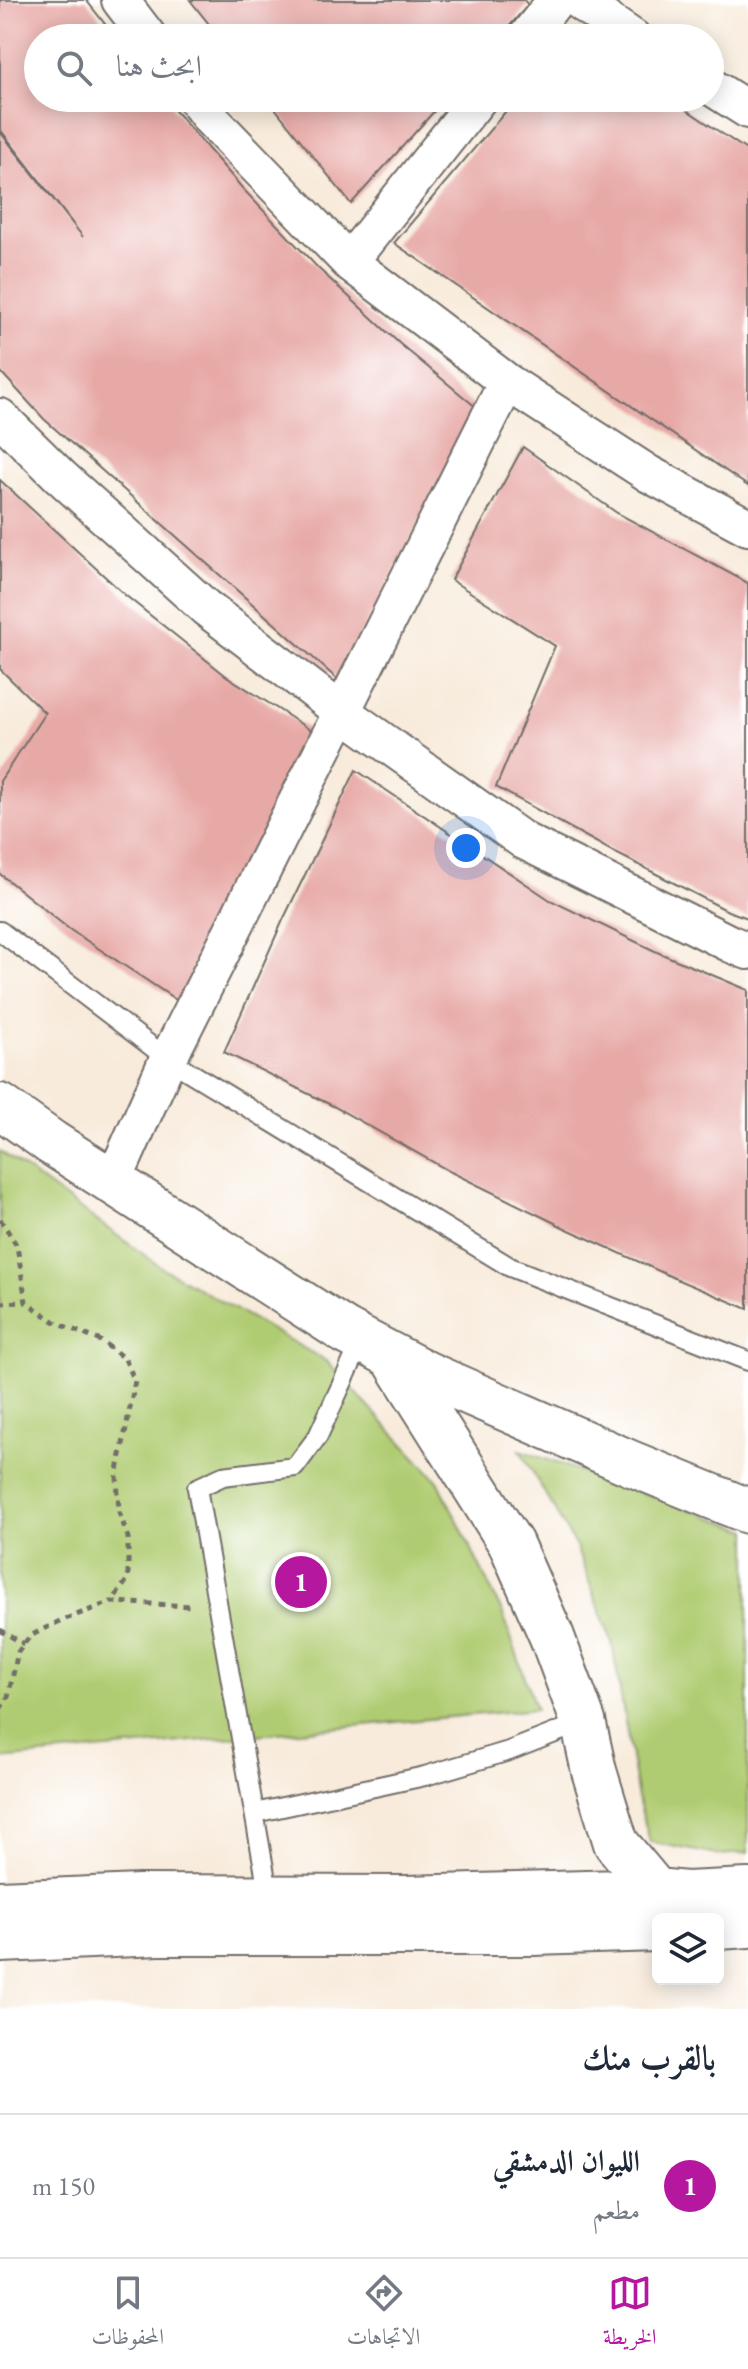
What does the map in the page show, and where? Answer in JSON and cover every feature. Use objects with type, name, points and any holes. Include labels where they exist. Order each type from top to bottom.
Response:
[{"type":"highway","points":[[0,1106],[113,1182],[377,1348],[427,1374],[748,1511]]},
{"type":"highway","points":[[377,1348],[511,1544],[552,1637],[583,1721],[594,1771],[616,1843],[657,1910]]},
{"type":"highway","points":[[0,1940],[159,1933],[533,1933],[657,1910],[686,1894],[748,1891]]},
{"type":"highway","points":[[0,1903],[139,1897],[406,1898],[657,1910]]},
{"type":"highway","points":[[724,1927],[748,1925]]},
{"type":"street","points":[[120,0],[138,24]]},
{"type":"street","points":[[537,24],[556,0]]},
{"type":"street","points":[[577,0],[612,24]]},
{"type":"street","points":[[724,95],[748,110]]},
{"type":"street","points":[[206,112],[349,262],[507,382],[649,474],[748,527]]},
{"type":"street","points":[[349,262],[468,112]]},
{"type":"street","points":[[113,1182],[168,1059],[507,382]]},
{"type":"street","points":[[0,417],[61,477],[206,608],[342,712],[524,841],[748,951]]},
{"type":"lane","points":[[0,931],[168,1059],[510,1267],[748,1361]]},
{"type":"lane","points":[[269,1898],[197,1488],[223,1476],[295,1467],[377,1348]]},
{"type":"lane","points":[[255,1813],[425,1776],[509,1751],[583,1721]]},
{"type":"path","points":[[0,1219],[17,1246],[26,1302]]},
{"type":"path","points":[[0,1303],[26,1302],[57,1323],[101,1341],[125,1359],[135,1381],[117,1476],[119,1512],[128,1537],[128,1579],[111,1602]]},
{"type":"path","points":[[0,1709],[8,1697],[18,1652],[30,1636],[40,1631],[111,1602],[218,1609]]},
{"type":"path","points":[[0,1630],[24,1644]]},
{"type":"green space","points":[[0,1151],[161,1267],[326,1361],[438,1481],[502,1612],[536,1709],[0,1759]]},
{"type":"green space","points":[[520,1450],[748,1530],[748,1853],[717,1855],[650,1842],[638,1799],[612,1642],[576,1547]]},
{"type":"building","points":[[0,0],[86,0],[105,24],[24,24],[24,112],[176,112],[319,269],[400,344],[483,413],[337,679],[44,419],[0,371],[0,132],[83,237],[0,129]]},
{"type":"building","points":[[190,0],[524,0],[528,5],[511,24],[209,24]]},
{"type":"building","points":[[278,112],[433,112],[351,204]]},
{"type":"building","points":[[505,112],[690,112],[748,151],[748,486],[394,243]]},
{"type":"building","points":[[523,447],[617,513],[748,583],[748,918],[728,911],[612,851],[496,787],[555,646],[451,580]]},
{"type":"building","points":[[0,480],[125,595],[225,675],[318,735],[178,1001],[69,929],[0,874],[0,781],[45,713],[0,669]]},
{"type":"building","points":[[356,770],[550,900],[657,952],[748,990],[748,1309],[565,1228],[451,1172],[333,1106],[224,1052],[283,920]]},
{"type":"place","name":"الليوان الدمشقي","points":[[301,1582]]}]
